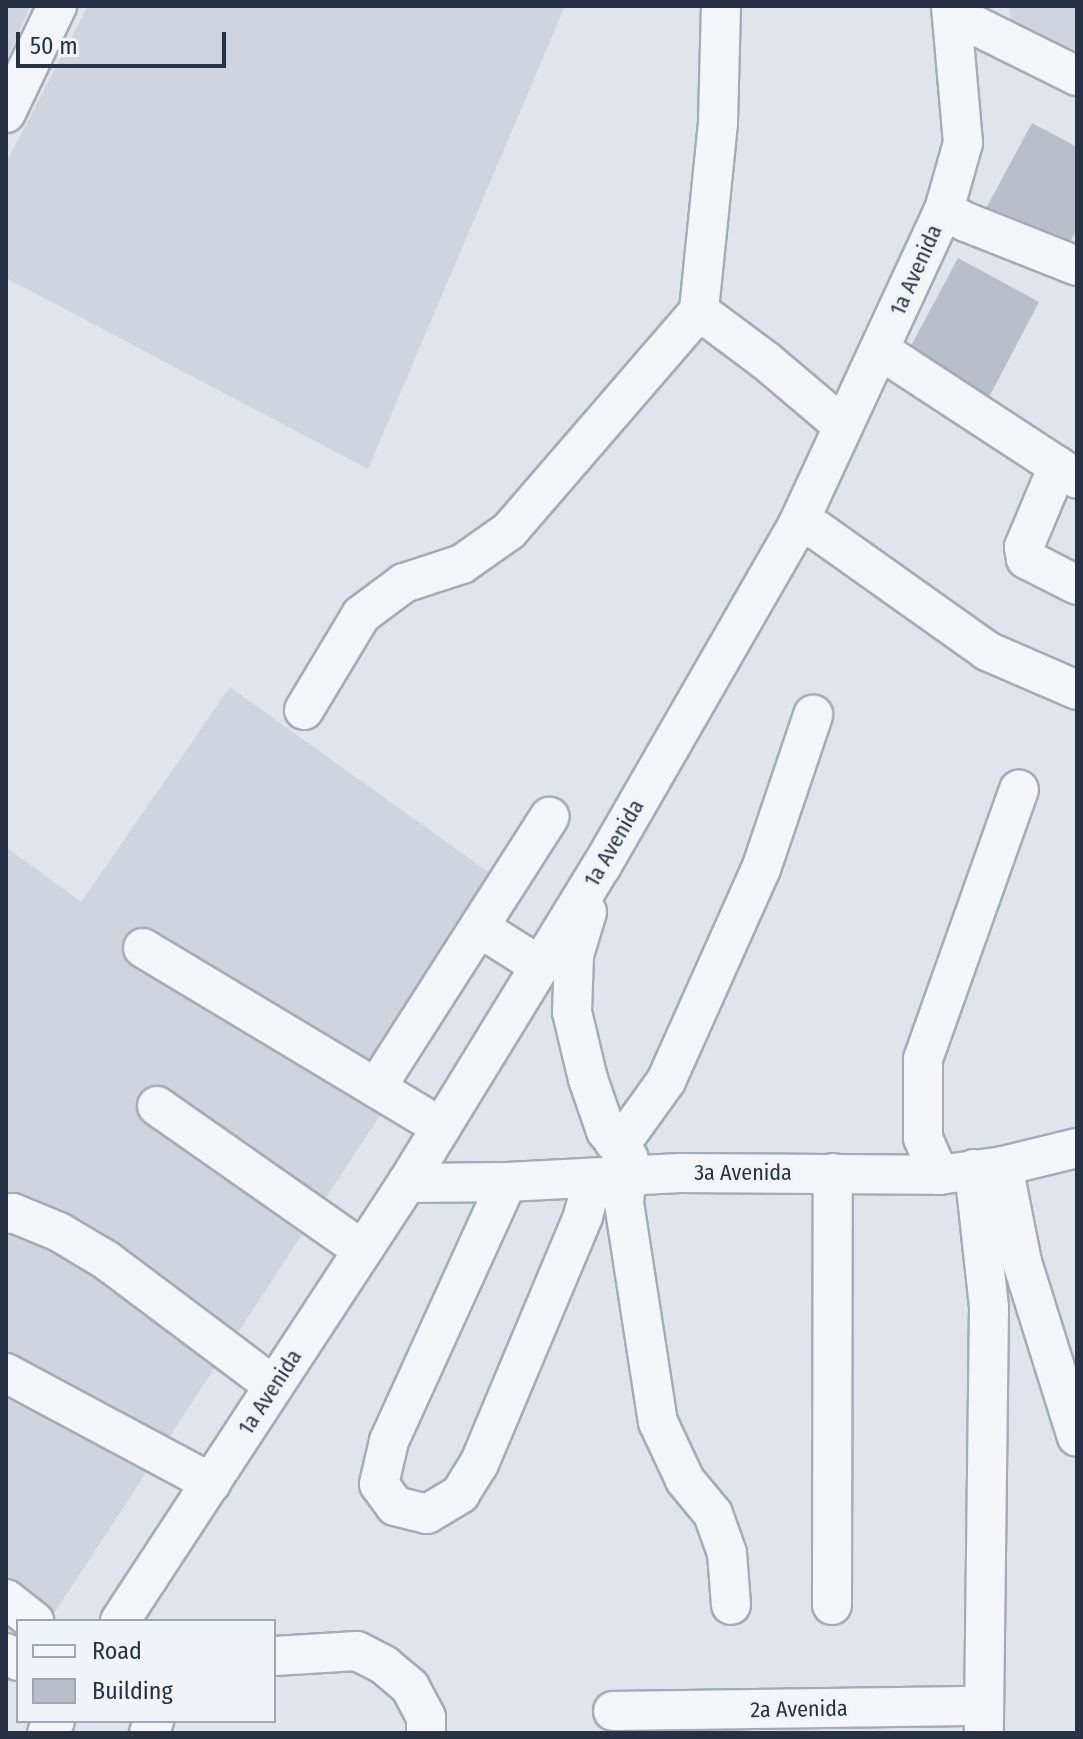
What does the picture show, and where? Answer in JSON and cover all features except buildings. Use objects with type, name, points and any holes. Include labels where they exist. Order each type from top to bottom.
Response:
[{"type":"street","points":[[6,113],[57,6]]},
{"type":"street","points":[[304,710],[361,615],[404,583],[462,564],[509,531],[699,311],[718,123],[721,6]]},
{"type":"street","points":[[972,14],[1077,76]]},
{"type":"street","name":"1a Avenida","points":[[121,1619],[407,1183],[601,867],[798,524],[944,210],[963,143],[972,14]]},
{"type":"street","points":[[944,210],[1077,266]]},
{"type":"street","points":[[699,311],[842,425]]},
{"type":"street","points":[[880,350],[1068,473],[1024,547],[1026,559],[1077,585]]},
{"type":"street","points":[[798,524],[817,530],[987,651],[1077,690]]},
{"type":"street","points":[[614,1142],[630,1131],[666,1081],[761,869],[813,715]]},
{"type":"street","points":[[1019,790],[923,1059],[923,1138],[972,1170],[1022,1262],[1077,1437]]},
{"type":"street","points":[[376,1088],[549,817]]},
{"type":"street","points":[[601,867],[574,955],[572,1012],[588,1079],[606,1131],[626,1156],[680,1173]]},
{"type":"street","points":[[480,928],[540,966]]},
{"type":"street","points":[[143,948],[441,1127]]},
{"type":"street","points":[[157,1106],[363,1250]]},
{"type":"street","name":"3a Avenida","points":[[407,1183],[507,1182],[680,1173],[972,1170],[1077,1148]]},
{"type":"street","points":[[972,1170],[989,1308],[984,1720]]},
{"type":"street","points":[[832,1605],[833,1173]]},
{"type":"street","points":[[507,1182],[389,1441],[379,1484],[395,1506],[427,1514],[460,1494],[479,1464],[583,1216],[610,1177],[624,1203],[658,1422],[685,1480],[713,1514],[727,1553],[731,1605]]},
{"type":"street","points":[[6,1214],[13,1213],[59,1232],[106,1260],[245,1368],[274,1386]]},
{"type":"street","points":[[6,1373],[211,1483]]},
{"type":"street","points":[[6,1599],[31,1619]]},
{"type":"street","points":[[276,1656],[357,1651],[410,1687],[426,1717],[426,1733]]},
{"type":"street","name":"2a Avenida","points":[[613,1711],[699,1722],[984,1720]]},
{"type":"shaded area","points":[[6,6],[30,6],[6,61]]},
{"type":"shaded area","points":[[88,6],[565,6],[368,469],[6,278],[6,163]]},
{"type":"shaded area","points":[[1009,6],[1077,6],[1077,59],[1013,38]]},
{"type":"shaded area","points":[[230,687],[523,897],[50,1619],[16,1619],[16,1671],[6,1686],[6,847],[81,902]]}]
